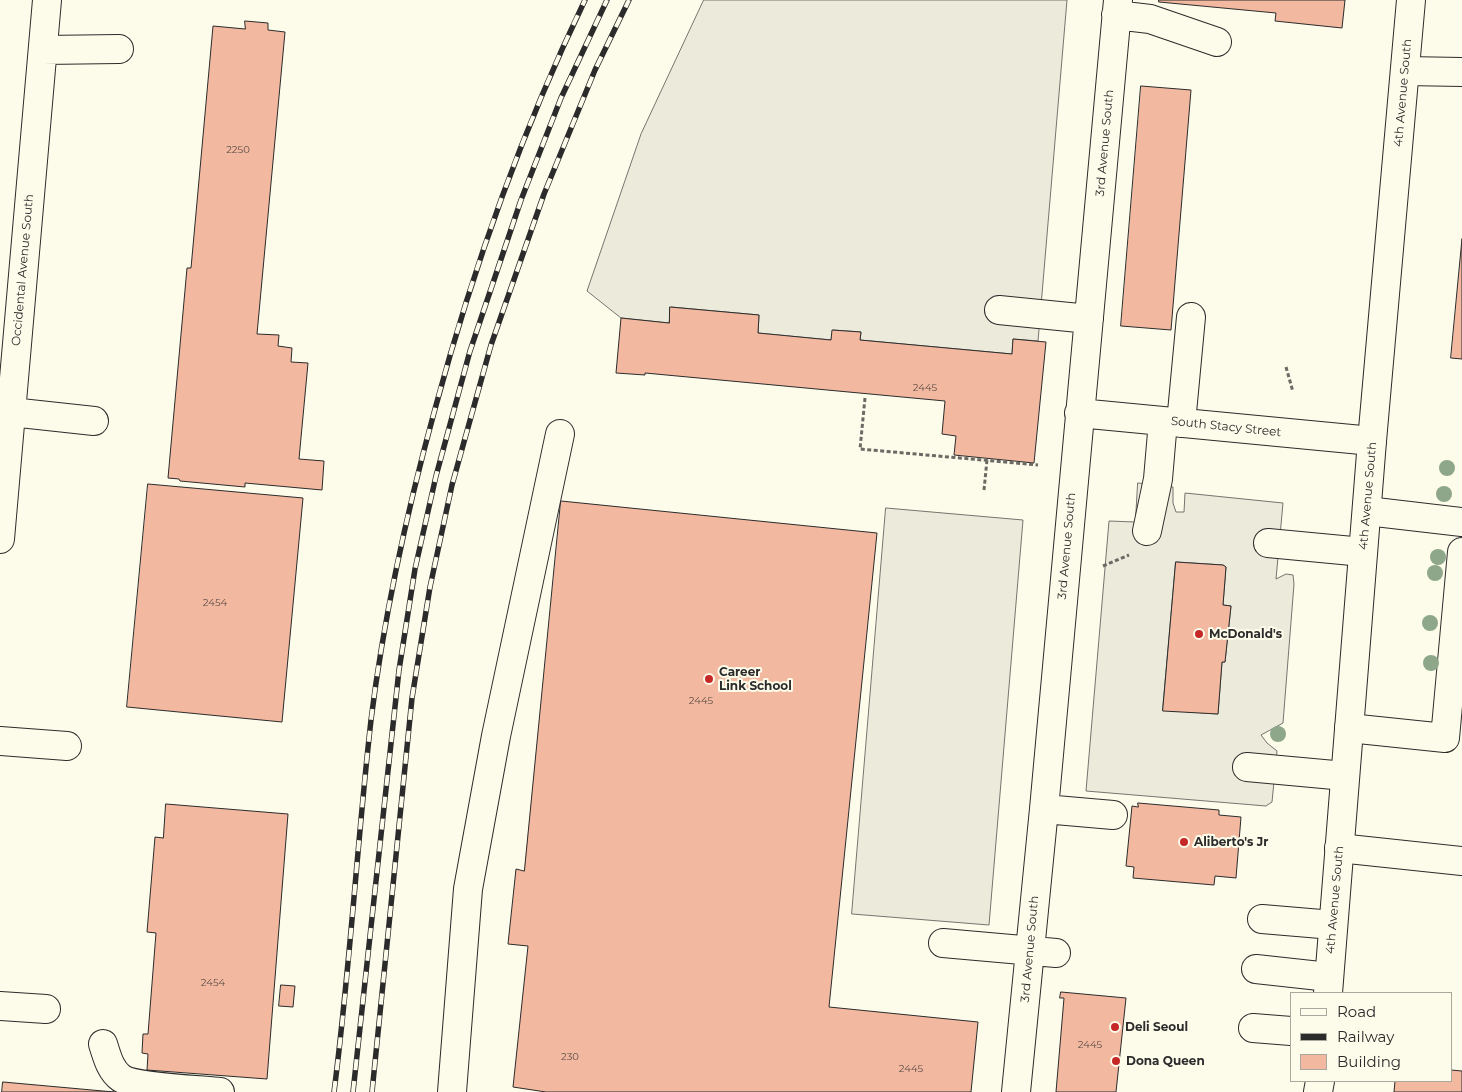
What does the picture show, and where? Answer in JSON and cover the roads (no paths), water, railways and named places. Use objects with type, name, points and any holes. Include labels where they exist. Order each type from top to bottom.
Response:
[{"type":"street","name":"Occidental Avenue South","points":[[0,539],[11,412],[10,316],[43,50],[47,0]]},
{"type":"street","name":"4th Avenue South","points":[[1328,985],[1372,441],[1411,0]]},
{"type":"street","points":[[1117,7],[1217,42]]},
{"type":"street","name":"3rd Avenue South","points":[[1016,1092],[1030,950],[1046,900],[1044,809],[1117,7]]},
{"type":"street","points":[[43,50],[119,49]]},
{"type":"street","points":[[1404,71],[1462,72]]},
{"type":"street","points":[[999,310],[1089,319]]},
{"type":"street","points":[[1147,532],[1172,422],[1191,317]]},
{"type":"street","points":[[11,412],[94,420]]},
{"type":"street","name":"South Stacy Street","points":[[1079,413],[1372,441]]},
{"type":"street","points":[[452,1092],[468,889],[496,736],[560,434]]},
{"type":"street","points":[[1367,511],[1462,522]]},
{"type":"street","points":[[1268,543],[1363,552]]},
{"type":"street","points":[[1349,728],[1445,738],[1462,552]]},
{"type":"street","points":[[0,741],[67,746]]},
{"type":"street","points":[[1247,767],[1345,776]]},
{"type":"street","points":[[1044,809],[1113,815]]},
{"type":"street","points":[[1339,848],[1462,860]]},
{"type":"street","points":[[1262,919],[1333,926]]},
{"type":"street","points":[[943,943],[1056,953]]},
{"type":"street","points":[[1256,969],[1328,985]]},
{"type":"street","points":[[0,1006],[46,1009]]},
{"type":"street","points":[[1253,1028],[1290,1031]]},
{"type":"street","points":[[103,1044],[111,1068],[122,1079],[137,1084],[220,1092]]},
{"type":"railway","points":[[334,1092],[345,999],[371,720],[383,641],[406,525],[450,356],[483,252],[540,99],[585,0]]},
{"type":"railway","points":[[353,1092],[399,670],[415,569],[436,476],[470,351],[521,200],[561,98],[607,0]]},
{"type":"railway","points":[[372,1092],[412,698],[430,587],[452,485],[491,345],[544,194],[595,70],[629,0]]},
{"type":"place","name":"McDonald's","points":[[1199,634]]},
{"type":"place","name":"Career Link School","points":[[709,679]]},
{"type":"place","name":"Aliberto's Jr","points":[[1184,842]]},
{"type":"place","name":"Deli Seoul","points":[[1115,1027]]},
{"type":"place","name":"Dona Queen","points":[[1116,1061]]}]
